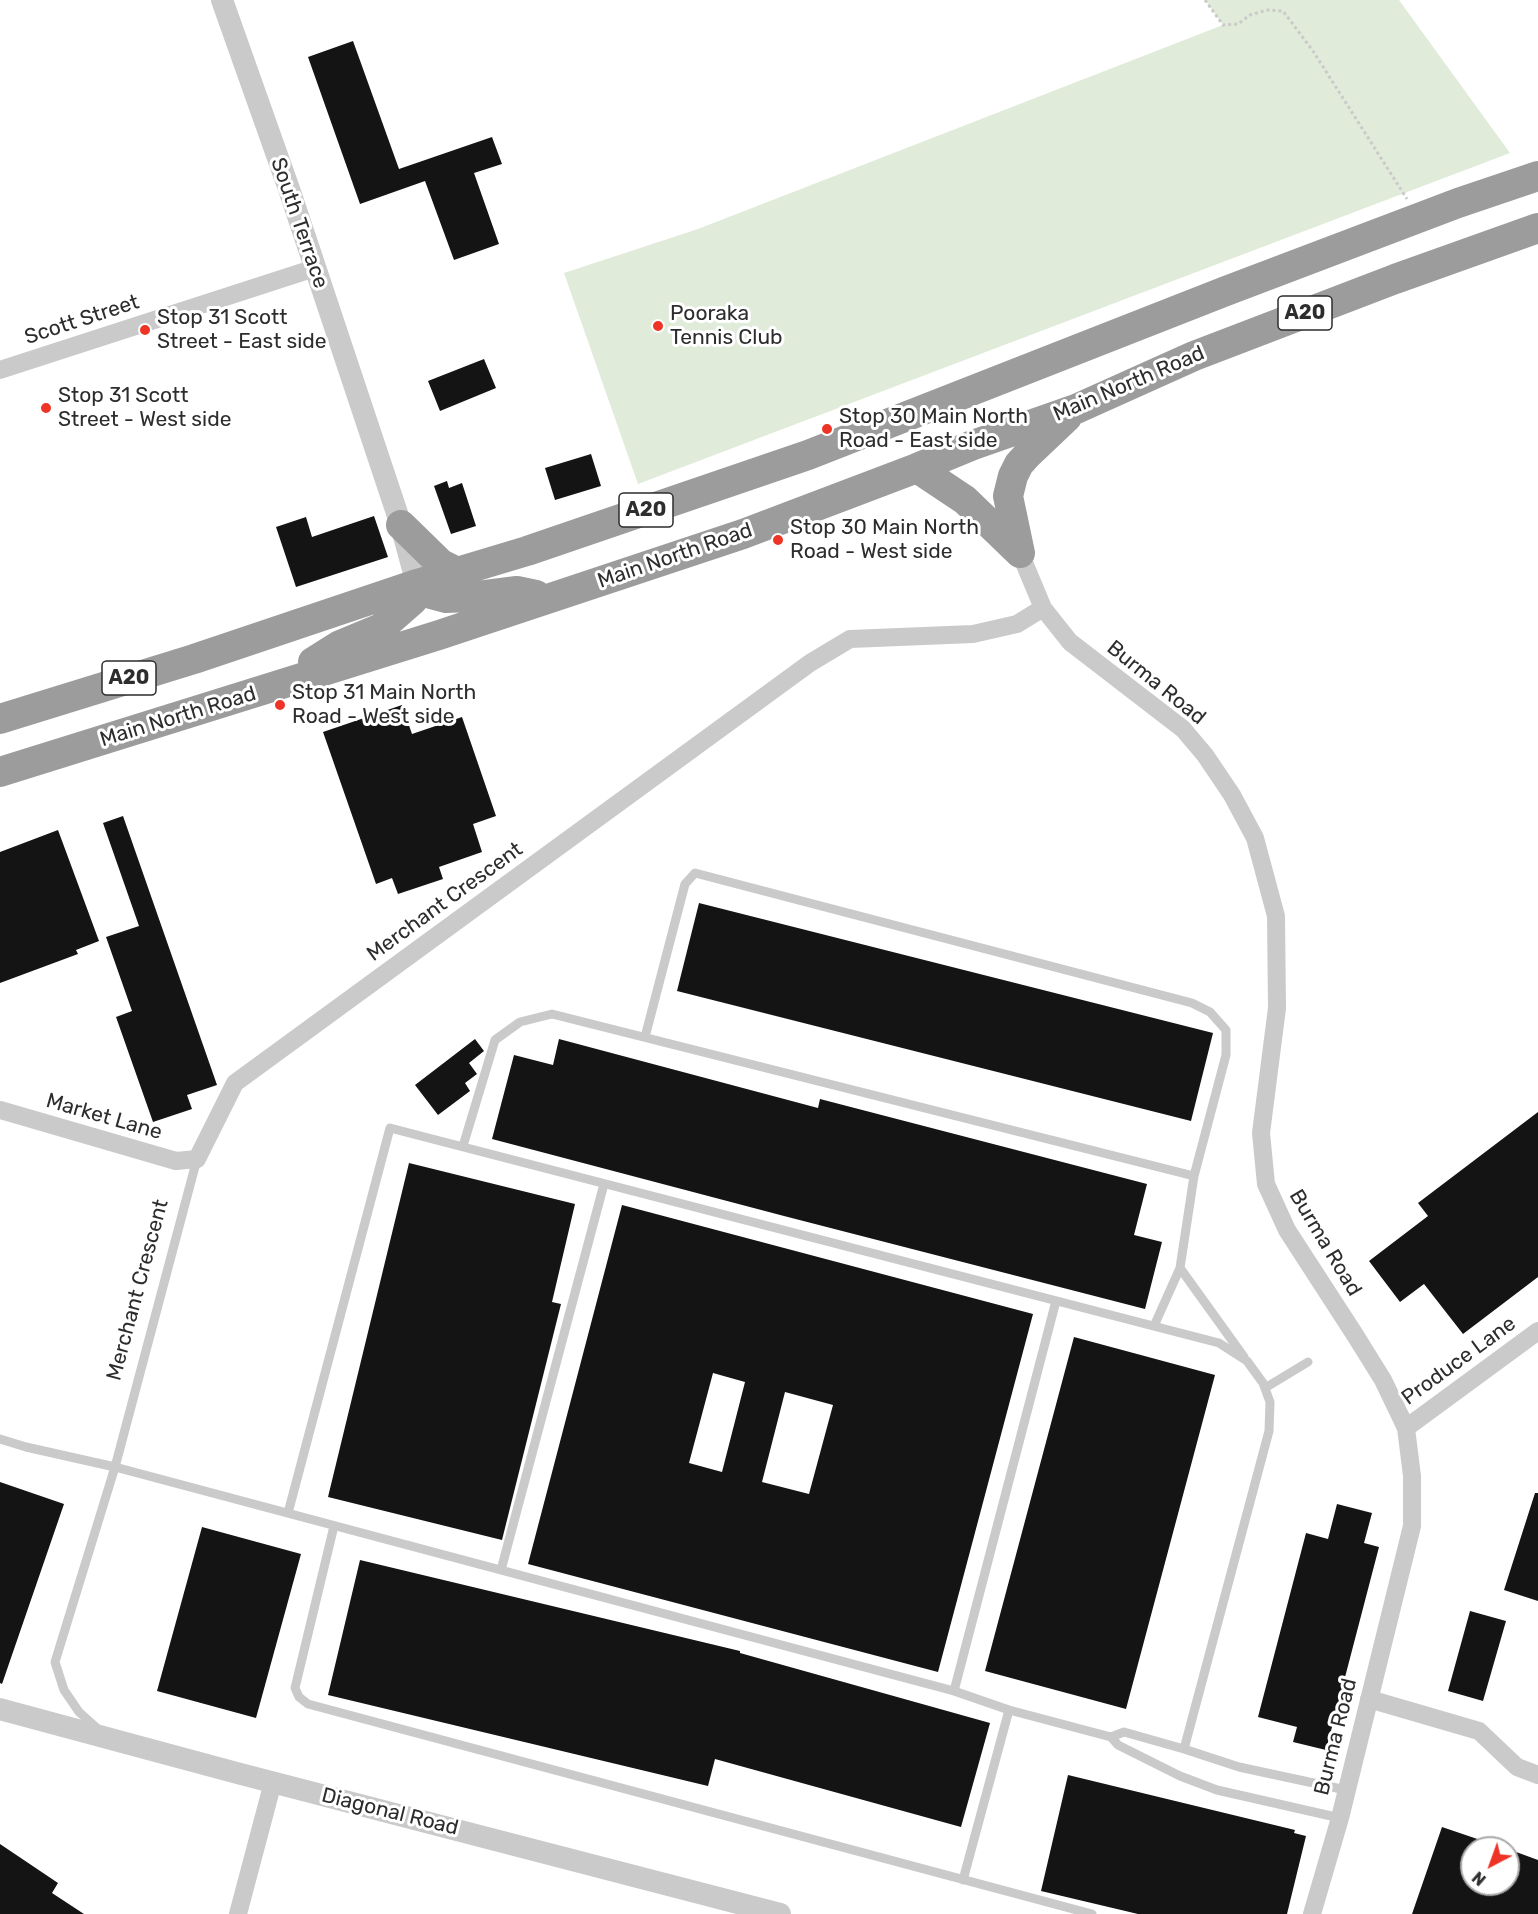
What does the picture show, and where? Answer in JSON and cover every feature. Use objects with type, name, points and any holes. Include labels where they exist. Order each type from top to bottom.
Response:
[{"type":"highway","name":"A20","points":[[0,719],[194,659],[417,584],[528,551],[808,455],[1419,218],[1538,176]]},
{"type":"highway","name":"Main North Road","points":[[0,772],[276,687],[752,531],[973,445],[1076,409],[1194,356],[1395,279],[1538,228]]},
{"type":"highway","points":[[1020,553],[1008,496],[1012,476],[1029,453],[1076,409]]},
{"type":"highway","points":[[917,468],[965,500],[1020,553]]},
{"type":"highway","points":[[401,525],[441,564],[457,572]]},
{"type":"highway","points":[[276,687],[340,645],[381,628],[413,600],[417,584],[431,594],[446,598],[517,591],[551,598]]},
{"type":"street","name":"South Terrace","points":[[222,0],[289,189],[401,525],[417,584]]},
{"type":"street","name":"Scott Street","points":[[0,370],[315,268]]},
{"type":"street","name":"Burma Road","points":[[1020,553],[1043,608],[1070,642],[1183,729],[1205,755],[1232,795],[1255,838],[1276,916],[1277,1008],[1261,1132],[1266,1184],[1287,1230],[1383,1380],[1406,1428],[1412,1476],[1412,1526],[1340,1818],[1312,1914]]},
{"type":"street","name":"Merchant Crescent","points":[[197,1159],[235,1083],[810,663],[850,639],[973,634],[1017,624],[1043,608]]},
{"type":"street","name":"Market Lane","points":[[0,1110],[176,1161],[197,1159]]},
{"type":"street","name":"Produce Lane","points":[[1406,1428],[1538,1331]]},
{"type":"street","points":[[1369,1699],[1479,1731],[1517,1767],[1538,1775]]},
{"type":"street","name":"Diagonal Road","points":[[0,1709],[780,1914]]},
{"type":"street","points":[[238,1914],[273,1782]]},
{"type":"lane","points":[[645,1037],[685,884],[695,873],[1192,1003],[1210,1012],[1226,1030],[1226,1055],[1194,1176],[1180,1268],[1154,1326]]},
{"type":"lane","points":[[463,1146],[495,1040],[520,1022],[552,1014],[1194,1176]]},
{"type":"lane","points":[[288,1513],[390,1128],[1219,1343],[1247,1361]]},
{"type":"lane","name":"Merchant Crescent","points":[[108,1738],[79,1712],[64,1690],[55,1662],[115,1467],[197,1159]]},
{"type":"lane","points":[[501,1570],[604,1184]]},
{"type":"lane","points":[[1180,1268],[1263,1383],[1270,1402],[1269,1431],[1184,1749]]},
{"type":"lane","points":[[954,1691],[1056,1301]]},
{"type":"lane","points":[[1265,1388],[1308,1362]]},
{"type":"lane","points":[[0,1439],[115,1467],[954,1691],[1009,1710],[1111,1737],[1118,1745],[1180,1776],[1217,1790],[1340,1818]]},
{"type":"lane","points":[[334,1526],[295,1689],[299,1697],[308,1704],[1092,1914]]},
{"type":"lane","points":[[963,1880],[1009,1710]]},
{"type":"lane","points":[[1111,1737],[1124,1732],[1239,1767],[1346,1790]]},
{"type":"path","points":[[1205,0],[1223,25],[1238,24],[1250,15],[1267,10],[1283,11],[1313,51],[1419,218]]},
{"type":"green space","points":[[1205,0],[1399,0],[1510,153],[638,484],[564,273],[698,229],[1223,25]]},
{"type":"building","points":[[353,41],[399,169],[492,137],[502,164],[474,173],[499,244],[454,260],[425,181],[360,204],[308,57]]},
{"type":"building","points":[[484,359],[496,388],[440,411],[428,381]]},
{"type":"building","points":[[591,454],[601,486],[555,500],[545,468]]},
{"type":"building","points":[[447,481],[449,488],[462,483],[476,526],[451,534],[434,486]]},
{"type":"building","points":[[374,516],[388,557],[296,587],[276,527],[306,517],[312,537]]},
{"type":"building","points":[[402,705],[412,734],[462,717],[496,816],[473,824],[482,852],[439,867],[443,879],[398,894],[392,878],[376,884],[323,732]]},
{"type":"building","points":[[123,816],[217,1085],[187,1095],[192,1109],[153,1122],[116,1017],[132,1011],[106,937],[139,926],[103,823]]},
{"type":"building","points":[[58,830],[99,941],[76,950],[78,954],[0,983],[0,852]]},
{"type":"building","points":[[699,903],[1213,1033],[1191,1121],[677,991]]},
{"type":"building","points":[[475,1039],[484,1051],[469,1063],[477,1074],[465,1083],[470,1091],[438,1115],[415,1085]]},
{"type":"building","points":[[559,1039],[818,1108],[820,1099],[1147,1184],[1134,1235],[1162,1242],[1145,1309],[492,1139],[514,1055],[553,1065]]},
{"type":"building","points":[[1538,1112],[1538,1277],[1463,1334],[1424,1284],[1400,1302],[1369,1261],[1428,1216],[1418,1203]]},
{"type":"building","points":[[409,1163],[575,1204],[552,1302],[561,1304],[502,1540],[328,1497]]},
{"type":"building","points":[[622,1205],[1033,1314],[938,1672],[528,1564]],"holes":[[[713,1373],[745,1382],[722,1472],[689,1463]],[[785,1392],[833,1405],[809,1494],[762,1482]]]},
{"type":"building","points":[[1074,1337],[1215,1375],[1126,1709],[985,1671]]},
{"type":"building","points":[[0,1482],[64,1504],[2,1684],[0,1683]]},
{"type":"building","points":[[1535,1493],[1538,1493],[1538,1601],[1504,1590]]},
{"type":"building","points":[[1337,1504],[1372,1513],[1364,1543],[1379,1547],[1326,1750],[1293,1742],[1297,1727],[1258,1717],[1306,1533],[1328,1539]]},
{"type":"building","points":[[202,1527],[301,1554],[256,1718],[157,1691]]},
{"type":"building","points":[[360,1560],[740,1651],[740,1653],[990,1723],[961,1827],[715,1759],[708,1786],[328,1695]]},
{"type":"building","points":[[1470,1611],[1506,1621],[1483,1701],[1448,1691]]},
{"type":"building","points":[[1068,1775],[1295,1830],[1294,1833],[1306,1836],[1287,1914],[1138,1914],[1041,1891]]},
{"type":"building","points":[[1442,1827],[1469,1836],[1460,1836],[1460,1896],[1520,1896],[1520,1853],[1538,1860],[1538,1914],[1412,1914]]},
{"type":"building","points":[[0,1844],[58,1883],[52,1893],[84,1914],[0,1914]]},
{"type":"place","name":"Pooraka Tennis Club","points":[[658,326]]},
{"type":"place","name":"Stop 31 Scott Street - East side","points":[[145,330]]},
{"type":"place","name":"Stop 31 Scott Street - West side","points":[[46,408]]},
{"type":"place","name":"Stop 30 Main North Road - East side","points":[[827,429]]},
{"type":"place","name":"Stop 30 Main North Road - West side","points":[[778,540]]},
{"type":"place","name":"Stop 31 Main North Road - West side","points":[[280,705]]}]
